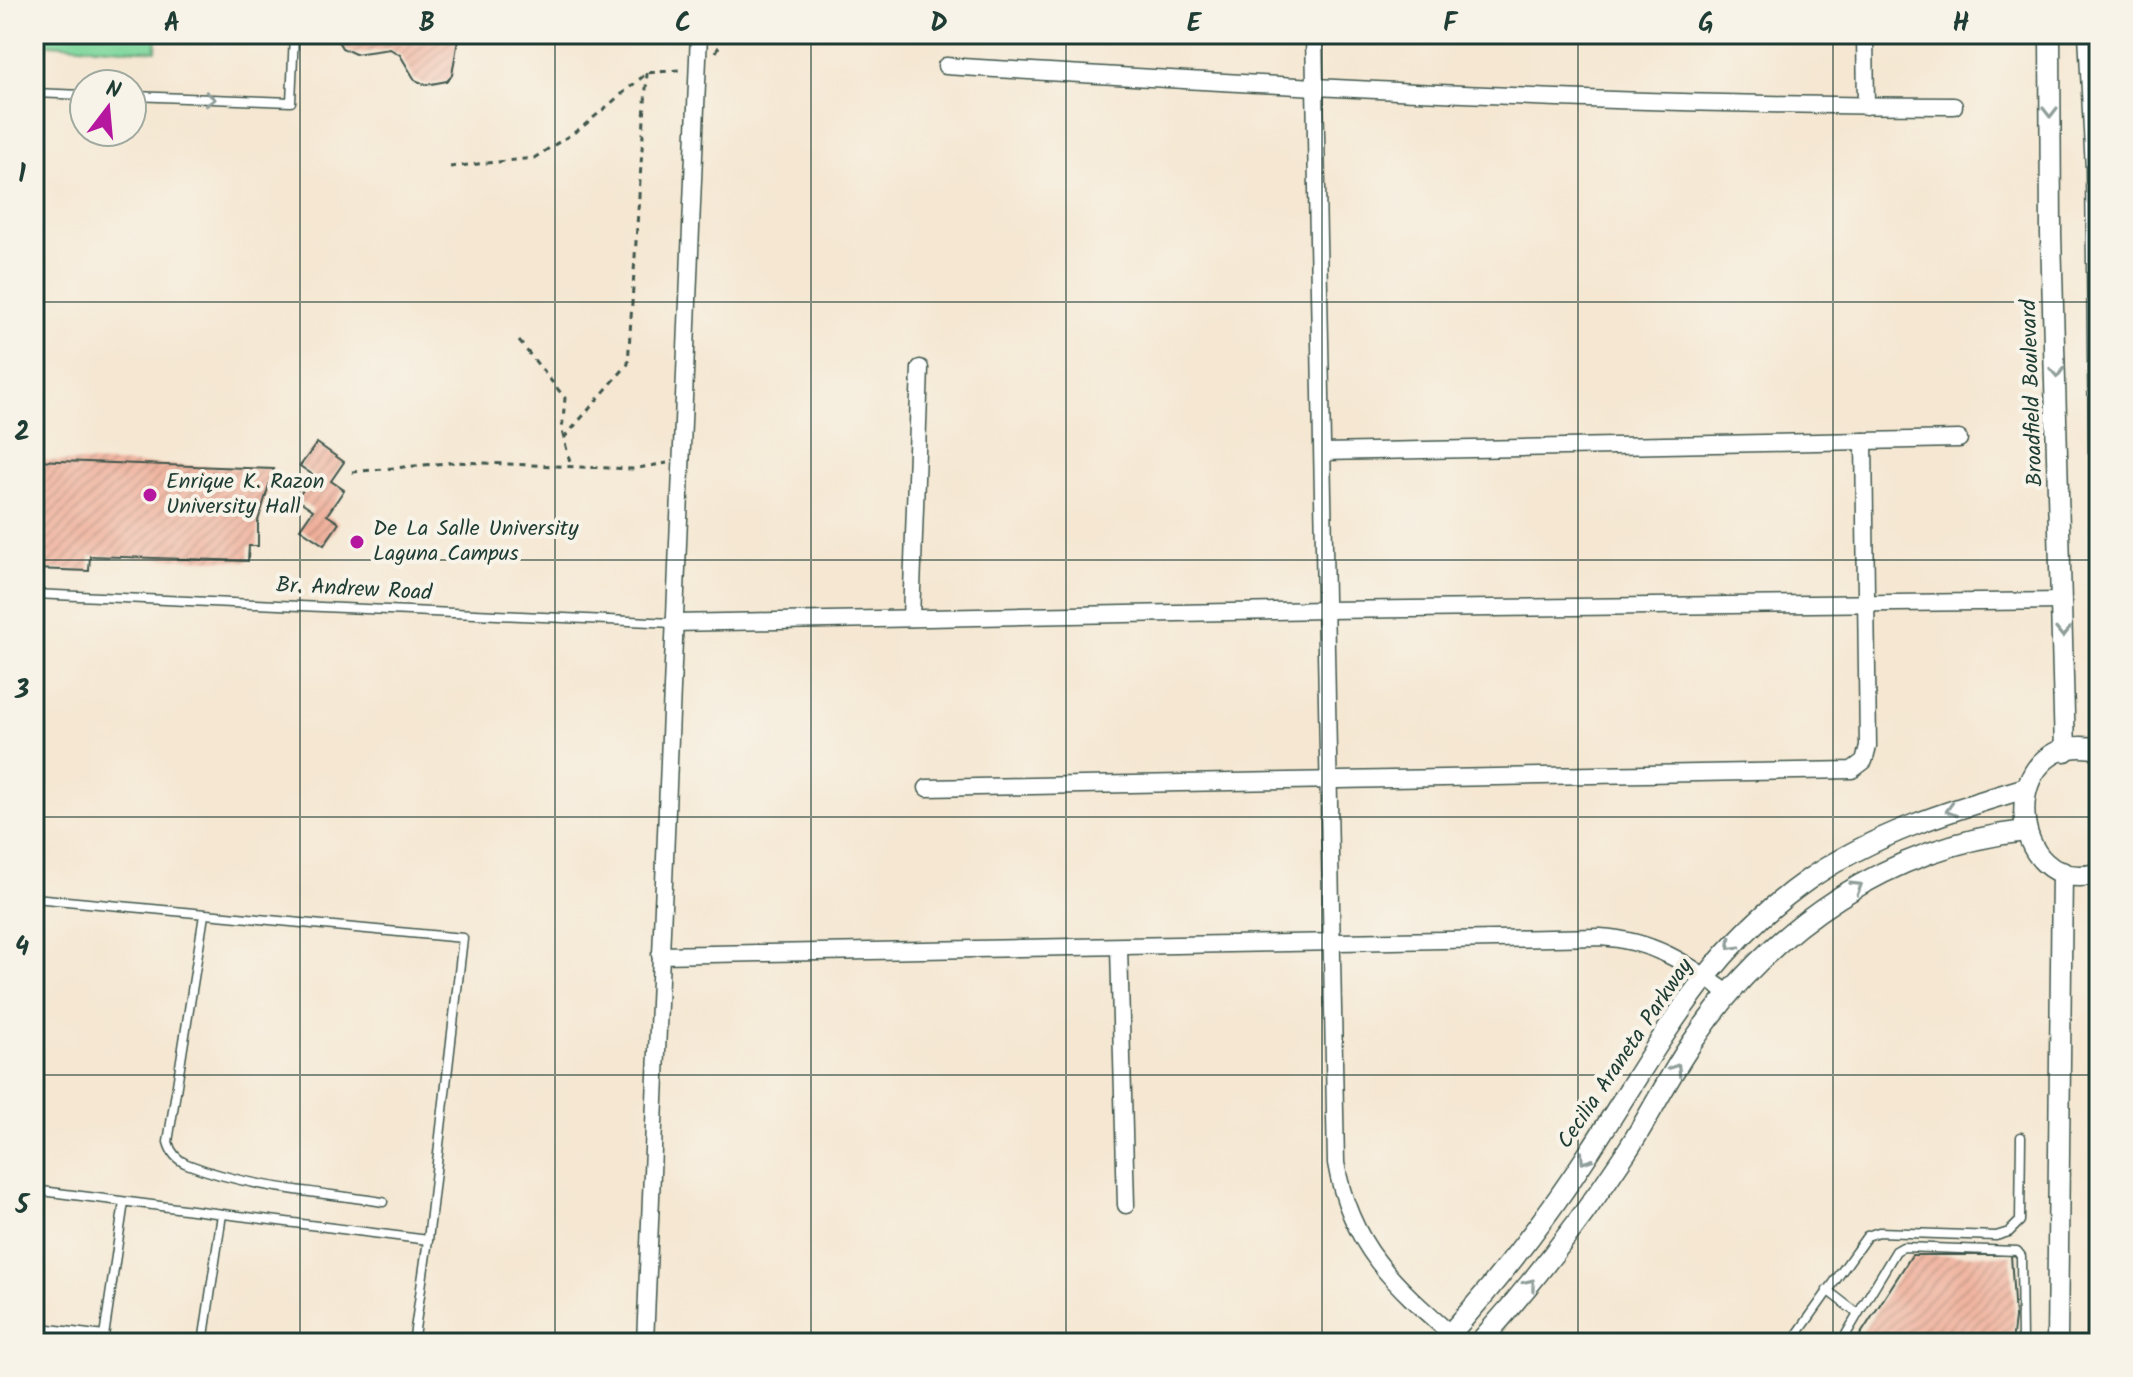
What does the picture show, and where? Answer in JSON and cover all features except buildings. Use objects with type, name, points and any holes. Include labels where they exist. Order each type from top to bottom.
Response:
[{"type":"street","points":[[645,1343],[699,34]]},
{"type":"street","points":[[1314,34],[1336,1163],[1340,1190],[1354,1227],[1378,1265],[1451,1340]]},
{"type":"street","points":[[1865,34],[1866,106]]},
{"type":"street","name":"Broadfield Boulevard","points":[[2050,34],[2051,234],[2065,751]]},
{"type":"street","points":[[2089,34],[2096,184],[2099,451]]},
{"type":"street","points":[[946,66],[1315,88],[1754,106],[1954,106]]},
{"type":"street","points":[[911,618],[920,368]]},
{"type":"street","points":[[1323,452],[1959,439]]},
{"type":"street","points":[[927,788],[1852,770],[1864,761],[1868,746],[1864,441]]},
{"type":"street","points":[[673,623],[1326,610],[1866,606],[2063,601]]},
{"type":"street","points":[[2099,749],[2065,751],[2037,769],[2026,788],[2021,810],[2025,831],[2035,850],[2062,872],[2099,873]]},
{"type":"street","name":"Cecilia Araneta Parkway","points":[[1451,1340],[1570,1180],[1653,1048],[1704,976],[1766,913],[1836,862],[1906,825],[2026,788]]},
{"type":"street","points":[[1479,1343],[1527,1288],[1591,1205],[1694,1039],[1728,993],[1789,934],[1881,873],[1939,848],[1985,836],[2025,831]]},
{"type":"street","points":[[2057,1343],[2062,872]]},
{"type":"street","points":[[660,955],[1625,939],[1677,957],[1728,993]]},
{"type":"street","points":[[1119,947],[1126,1205]]},
{"type":"lane","points":[[148,97],[291,102],[294,34]]},
{"type":"lane","points":[[34,93],[68,94]]},
{"type":"lane","name":"Br. Andrew Road","points":[[34,594],[673,623]]},
{"type":"lane","points":[[34,898],[463,938],[413,1343]]},
{"type":"lane","points":[[204,915],[168,1142],[171,1153],[185,1164],[270,1185],[383,1202]]},
{"type":"lane","points":[[1791,1343],[1867,1236],[1879,1232],[1996,1236],[2009,1232],[2020,1221],[2021,1137]]},
{"type":"lane","points":[[34,1190],[428,1240]]},
{"type":"lane","points":[[34,1327],[104,1340],[124,1202]]},
{"type":"lane","points":[[203,1343],[222,1214]]},
{"type":"lane","points":[[1841,1343],[1896,1251],[1903,1247],[2017,1251],[2021,1256],[2022,1343]]},
{"type":"lane","points":[[1827,1290],[1858,1314]]},
{"type":"path","points":[[450,167],[534,158],[581,128],[647,73],[697,69]]},
{"type":"path","points":[[564,438],[628,364],[647,73]]},
{"type":"path","points":[[519,341],[565,398],[564,438],[571,466]]},
{"type":"path","points":[[352,472],[456,462],[632,469],[680,461]]},
{"type":"green space","points":[[34,34],[157,34],[156,51],[34,43]]},
{"type":"place","name":"Enrique K. Razon University Hall","points":[[150,495]]},
{"type":"place","name":"De La Salle University Laguna Campus","points":[[357,542]]}]
